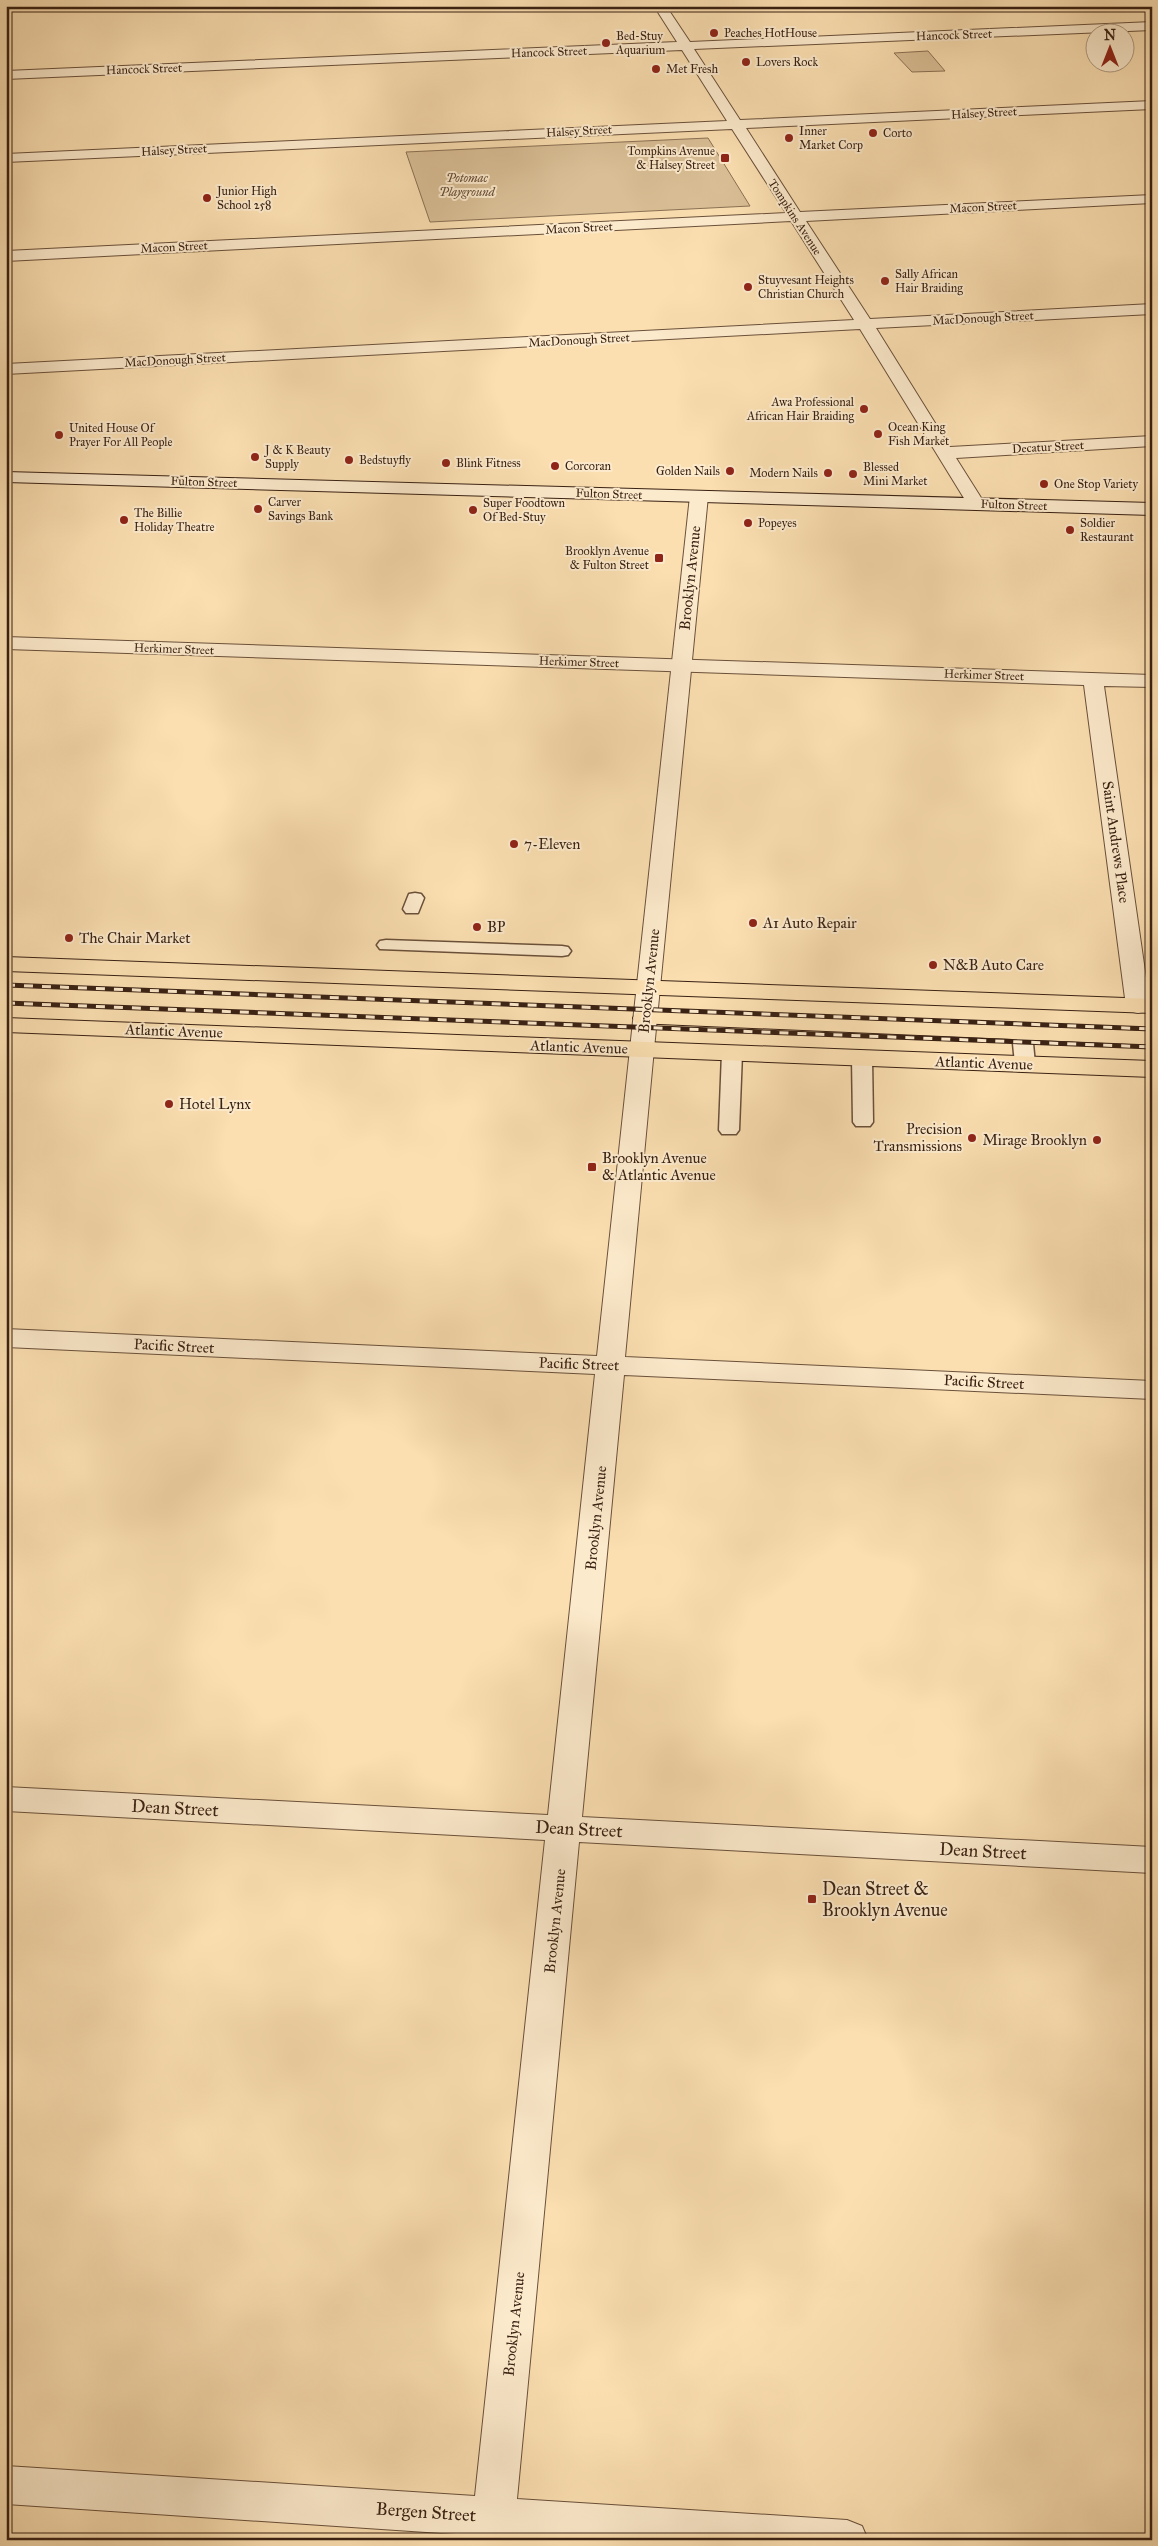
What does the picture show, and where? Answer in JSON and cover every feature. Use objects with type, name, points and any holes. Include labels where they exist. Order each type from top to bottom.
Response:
[{"type":"main road","points":[[6,964],[1145,1006]]},
{"type":"main road","points":[[645,1018],[1152,1038]]},
{"type":"main road","name":"Atlantic Avenue","points":[[6,1025],[1152,1069]]},
{"type":"street","name":"Tompkins Avenue","points":[[660,6],[865,324],[976,504]]},
{"type":"street","name":"Hancock Street","points":[[6,75],[1152,26]]},
{"type":"street","name":"Halsey Street","points":[[6,158],[1152,105]]},
{"type":"street","name":"Macon Street","points":[[6,256],[1152,199]]},
{"type":"street","name":"MacDonough Street","points":[[6,369],[1152,309]]},
{"type":"street","name":"Decatur Street","points":[[945,453],[1152,441]]},
{"type":"street","name":"Fulton Street","points":[[6,477],[1152,509]]},
{"type":"street","name":"Brooklyn Avenue","points":[[493,2528],[680,666],[699,496]]},
{"type":"street","name":"Herkimer Street","points":[[6,643],[1152,681]]},
{"type":"street","name":"Saint Andrews Place","points":[[1093,679],[1145,1006]]},
{"type":"street","name":"Pacific Street","points":[[6,1338],[1152,1390]]},
{"type":"street","name":"Dean Street","points":[[6,1799],[1152,1860]]},
{"type":"street","name":"Bergen Street","points":[[6,2485],[493,2528],[847,2540]]},
{"type":"lane","points":[[386,945],[405,943],[444,944],[542,948],[562,951]]},
{"type":"lane","points":[[1022,1032],[1025,1064]]},
{"type":"lane","points":[[729,1130],[732,1053]]},
{"type":"lane","points":[[862,1058],[863,1122]]},
{"type":"green space","points":[[928,51],[945,71],[912,72],[894,53]]},
{"type":"green space","name":"Potomac Playground","points":[[708,138],[750,206],[430,222],[406,152]]},
{"type":"railway","points":[[6,985],[1152,1029]]},
{"type":"railway","points":[[6,1003],[1152,1047]]},
{"type":"place","name":"Peaches HotHouse","points":[[714,33]]},
{"type":"place","name":"Bed-Stuy Aquarium","points":[[606,43]]},
{"type":"place","name":"Lovers Rock","points":[[746,62]]},
{"type":"place","name":"Met Fresh","points":[[656,69]]},
{"type":"place","name":"Corto","points":[[873,133]]},
{"type":"place","name":"Inner Market Corp","points":[[789,138]]},
{"type":"place","name":"Tompkins Avenue & Halsey Street","points":[[725,158]]},
{"type":"place","name":"Junior High School 258","points":[[207,198]]},
{"type":"place","name":"Sally African Hair Braiding","points":[[885,281]]},
{"type":"place","name":"Stuyvesant Heights Christian Church","points":[[748,287]]},
{"type":"place","name":"Awa Professional African Hair Braiding","points":[[864,409]]},
{"type":"place","name":"Ocean King Fish Market","points":[[878,434]]},
{"type":"place","name":"United House Of Prayer For All People","points":[[59,435]]},
{"type":"place","name":"J & K Beauty Supply","points":[[255,457]]},
{"type":"place","name":"Bedstuyfly","points":[[349,460]]},
{"type":"place","name":"Blink Fitness","points":[[446,463]]},
{"type":"place","name":"Corcoran","points":[[555,466]]},
{"type":"place","name":"Golden Nails","points":[[730,471]]},
{"type":"place","name":"Modern Nails","points":[[828,473]]},
{"type":"place","name":"Blessed Mini Market","points":[[853,474]]},
{"type":"place","name":"One Stop Variety","points":[[1044,484]]},
{"type":"place","name":"Carver Savings Bank","points":[[258,509]]},
{"type":"place","name":"Super Foodtown Of Bed-Stuy","points":[[473,510]]},
{"type":"place","name":"The Billie Holiday Theatre","points":[[124,520]]},
{"type":"place","name":"Popeyes","points":[[748,523]]},
{"type":"place","name":"Soldier Restaurant","points":[[1070,530]]},
{"type":"place","name":"Brooklyn Avenue & Fulton Street","points":[[659,558]]},
{"type":"place","name":"7-Eleven","points":[[514,844]]},
{"type":"place","name":"A1 Auto Repair","points":[[753,923]]},
{"type":"place","name":"BP","points":[[477,927]]},
{"type":"place","name":"The Chair Market","points":[[69,938]]},
{"type":"place","name":"N&B Auto Care","points":[[933,965]]},
{"type":"place","name":"Hotel Lynx","points":[[169,1104]]},
{"type":"place","name":"Precision Transmissions","points":[[972,1138]]},
{"type":"place","name":"Mirage Brooklyn","points":[[1097,1140]]},
{"type":"place","name":"Brooklyn Avenue & Atlantic Avenue","points":[[592,1167]]},
{"type":"place","name":"Dean Street & Brooklyn Avenue","points":[[812,1899]]}]
